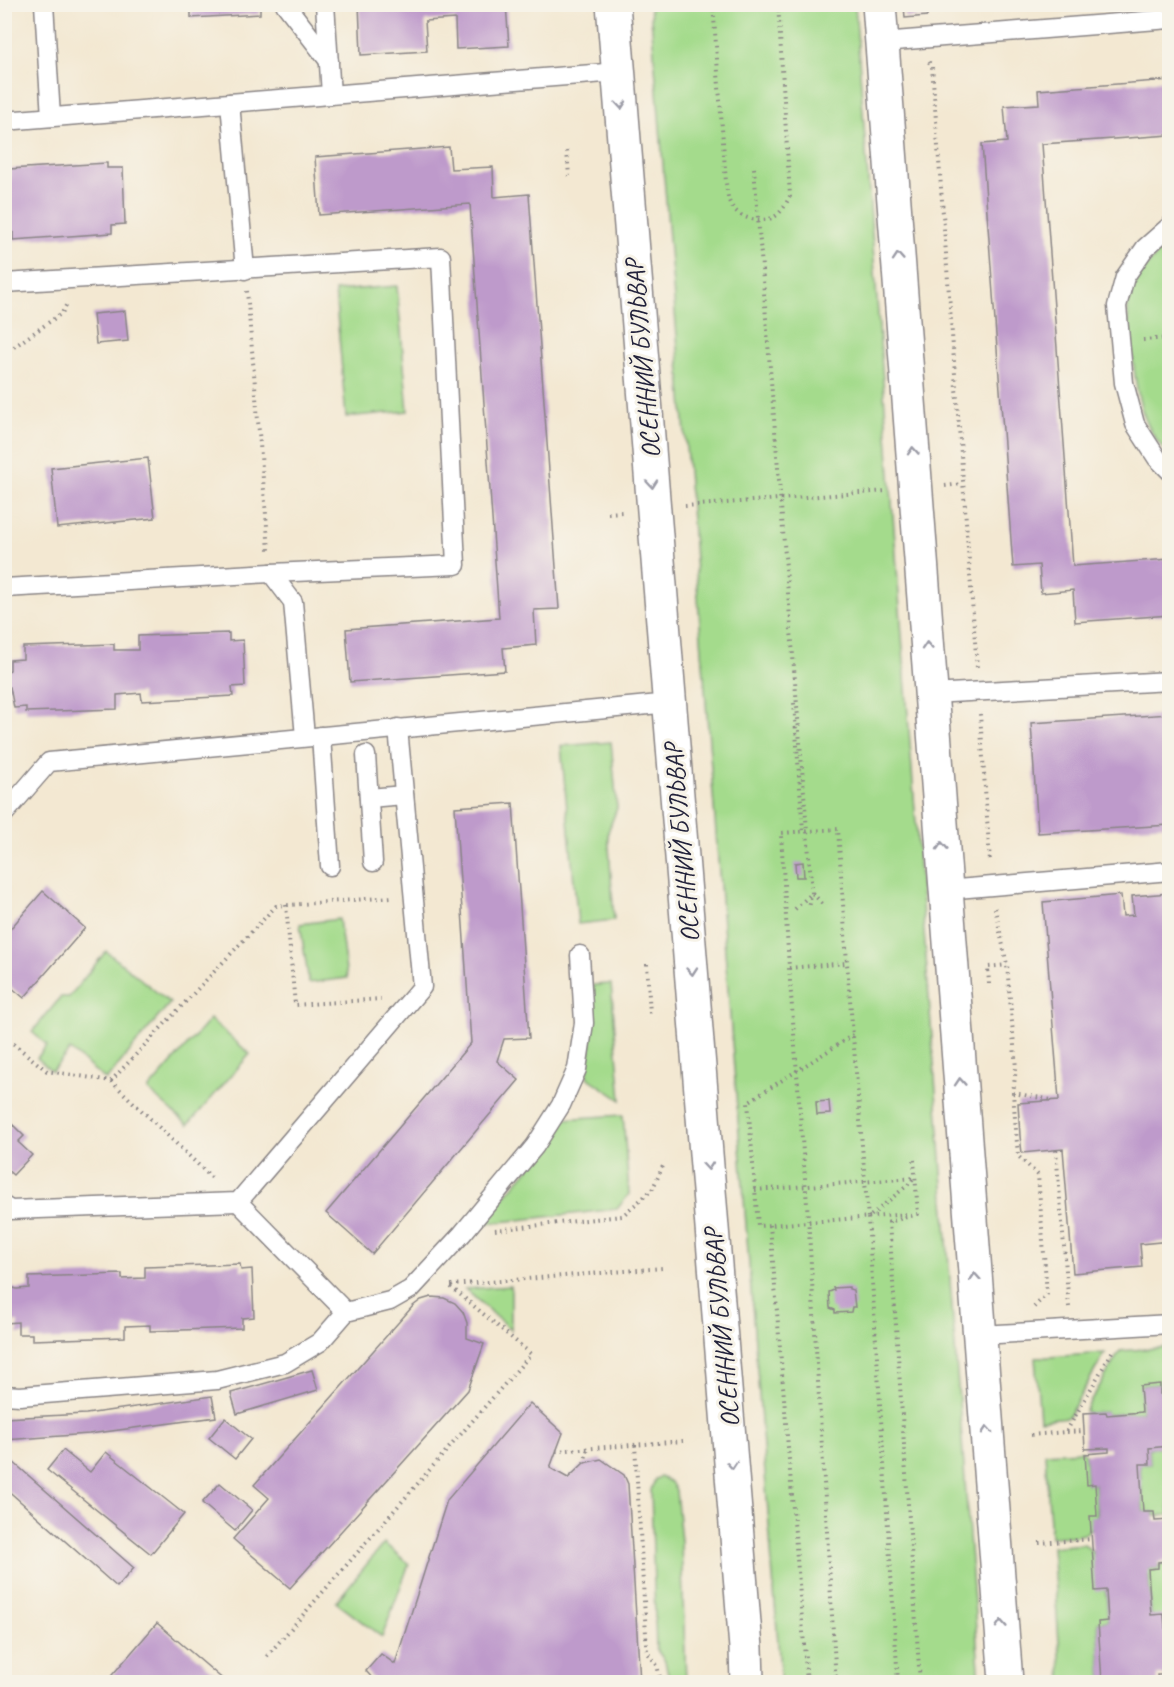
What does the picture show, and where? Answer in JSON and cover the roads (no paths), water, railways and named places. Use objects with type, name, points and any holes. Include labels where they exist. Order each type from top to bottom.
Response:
[{"type":"street","name":"ОСЕННИЙ БУЛЬВАР","points":[[613,4],[723,1353],[747,1683]]},
{"type":"street","points":[[879,4],[1006,1683]]},
{"type":"lane","points":[[44,4],[51,117]]},
{"type":"lane","points":[[285,4],[328,61]]},
{"type":"lane","points":[[325,4],[331,95]]},
{"type":"lane","points":[[882,42],[1170,19]]},
{"type":"lane","points":[[4,121],[618,72]]},
{"type":"lane","points":[[230,103],[245,270]]},
{"type":"lane","points":[[1170,226],[1145,248],[1125,277],[1118,306],[1124,383],[1135,424],[1157,458],[1170,471]]},
{"type":"lane","points":[[4,283],[441,257],[456,565],[4,588]]},
{"type":"lane","points":[[271,573],[293,602],[330,866]]},
{"type":"lane","points":[[931,694],[1170,681]]},
{"type":"lane","points":[[4,814],[49,762],[669,703]]},
{"type":"lane","points":[[4,1206],[10,1210],[238,1202],[414,997],[422,987],[398,728]]},
{"type":"lane","points":[[366,755],[373,862]]},
{"type":"lane","points":[[369,798],[404,795]]},
{"type":"lane","points":[[945,890],[1170,871]]},
{"type":"lane","points":[[4,1395],[20,1396],[217,1380],[285,1363],[320,1342],[346,1312],[390,1301],[411,1289],[462,1234],[535,1146],[561,1105],[577,1069],[584,1023],[580,955]]},
{"type":"lane","points":[[238,1202],[346,1312]]},
{"type":"lane","points":[[980,1335],[1170,1323]]}]
